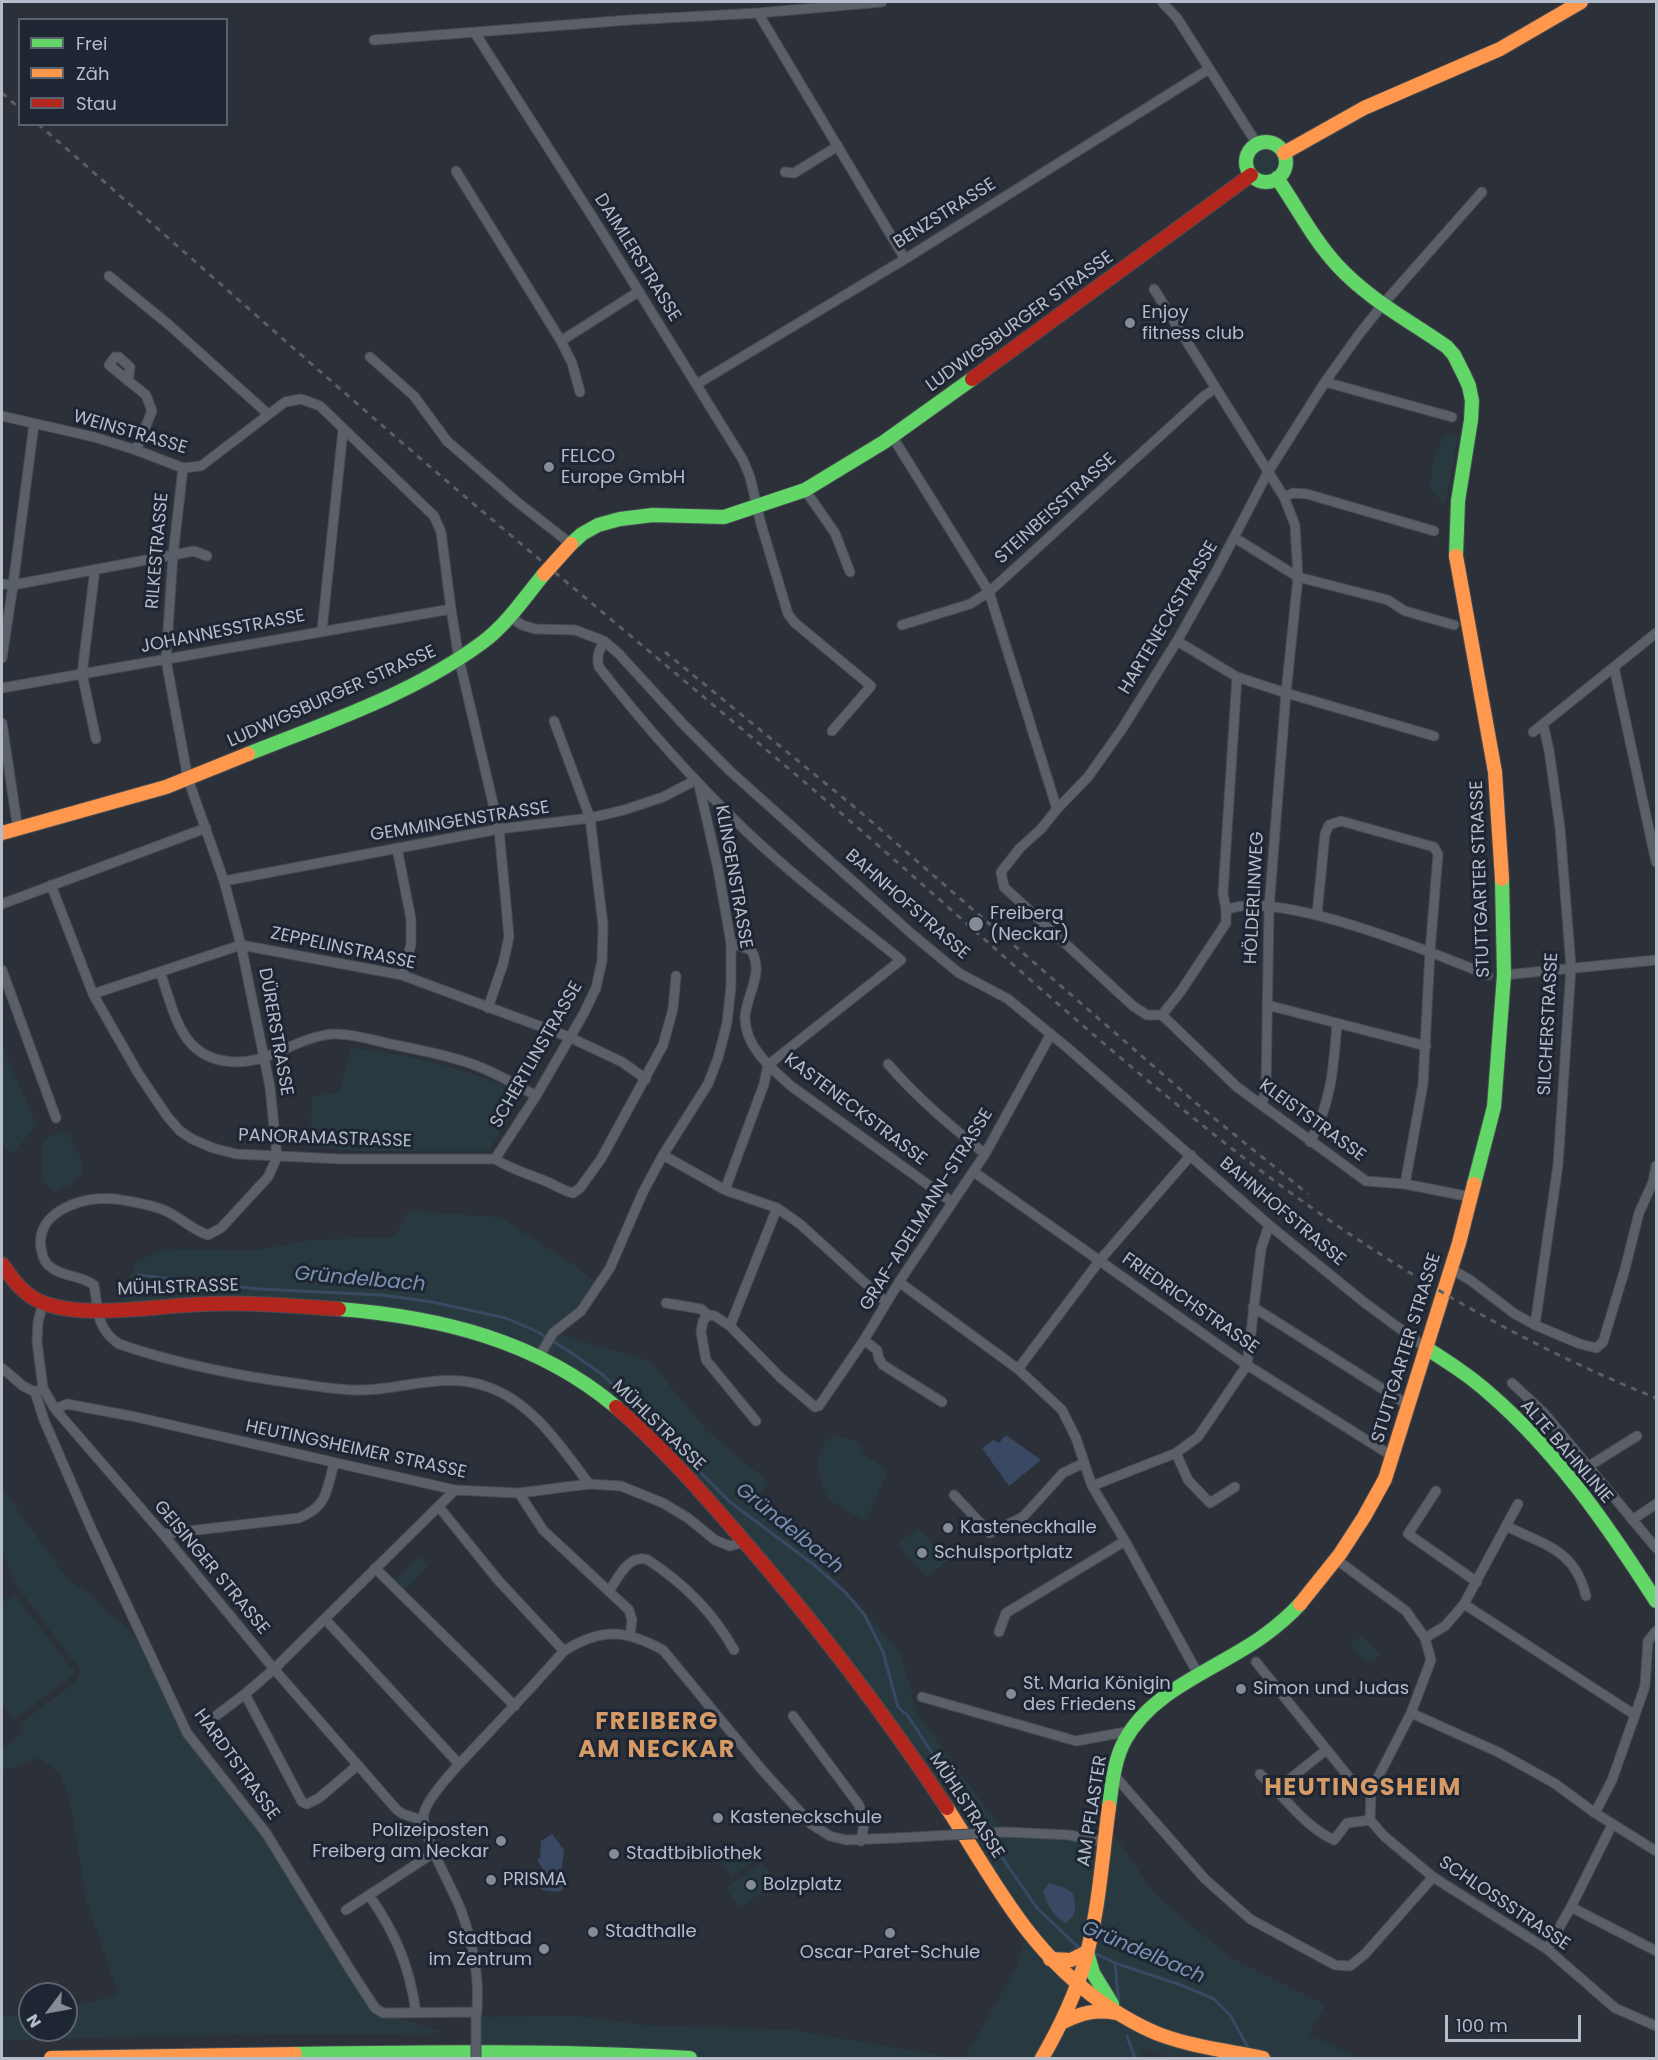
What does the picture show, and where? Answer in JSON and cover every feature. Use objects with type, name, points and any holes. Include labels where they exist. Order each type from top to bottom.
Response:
[{"type":"main road","points":[[1284,153],[1364,108],[1500,49],[1581,2]]},
{"type":"main road","points":[[1272,143],[1284,153],[1285,165],[1281,174],[1268,182],[1251,175],[1246,165],[1249,151],[1257,144],[1272,143]]},
{"type":"main road","name":"LUDWIGSBURGER STRASSE","points":[[2,833],[188,779],[426,679],[484,641],[509,616],[571,543],[598,525],[653,514],[724,517],[805,490],[892,436],[1251,175]]},
{"type":"main road","name":"STUTTGARTER STRASSE","points":[[1198,1674],[1257,1640],[1282,1621],[1312,1591],[1337,1560],[1371,1507],[1385,1479],[1451,1269],[1494,1107],[1504,975],[1502,866],[1495,772],[1455,550],[1458,501],[1472,420],[1471,393],[1460,365],[1447,347],[1350,279],[1338,266],[1323,249],[1277,178]]},
{"type":"main road","name":"MÜHLSTRASSE","points":[[2,1264],[15,1282],[43,1303],[64,1307],[230,1303],[338,1309],[448,1324],[542,1352],[589,1386],[648,1437],[697,1487],[825,1636],[859,1681],[920,1767],[1013,1914],[1035,1944],[1077,1984],[1119,2013]]},
{"type":"main road","name":"ALTE BAHNLINIE","points":[[1426,1348],[1491,1394],[1552,1457],[1621,1547],[1656,1601]]},
{"type":"main road","name":"AM PFLASTER","points":[[1042,2058],[1063,2022],[1089,1947],[1117,1759],[1131,1731],[1167,1695],[1198,1674]]},
{"type":"main road","points":[[1050,1959],[1071,1960],[1089,1947],[1098,1982],[1119,2013]]},
{"type":"main road","points":[[1063,2022],[1085,2011],[1103,2010],[1119,2013],[1161,2034],[1263,2058]]},
{"type":"main road","points":[[51,2058],[513,2051],[610,2053],[690,2058]]},
{"type":"street","points":[[374,40],[882,2]]},
{"type":"street","points":[[1162,2],[1177,18],[1257,144]]},
{"type":"street","points":[[758,13],[905,259]]},
{"type":"street","name":"DAIMLERSTRASSE","points":[[475,33],[743,460],[750,477],[761,524],[788,614],[794,622],[871,686],[832,731]]},
{"type":"street","name":"BENZSTRASSE","points":[[697,384],[905,259],[1209,69]]},
{"type":"street","points":[[785,172],[794,173],[838,146]]},
{"type":"street","points":[[456,171],[561,340],[572,363],[580,392]]},
{"type":"street","name":"HARTENECKSTRASSE","points":[[1162,1015],[1147,1015],[1133,1006],[1004,887],[1001,872],[1007,862],[1041,829],[1088,777],[1177,641],[1235,538],[1268,472],[1325,382],[1384,303],[1482,192]]},
{"type":"street","points":[[109,276],[168,324],[268,414]]},
{"type":"street","points":[[1154,289],[1268,472]]},
{"type":"street","points":[[561,340],[638,292]]},
{"type":"street","points":[[370,357],[414,396],[438,430],[464,456],[530,512],[571,543]]},
{"type":"street","points":[[128,381],[146,395],[152,411],[136,450]]},
{"type":"street","points":[[1325,382],[1452,417]]},
{"type":"street","name":"STEINBEISSTRASSE","points":[[902,625],[970,604],[989,592],[1204,396],[1216,388]]},
{"type":"street","name":"WEINSTRASSE","points":[[2,416],[94,437],[183,468],[201,466],[285,402],[301,399],[320,406],[343,430]]},
{"type":"street","points":[[2,658],[34,424]]},
{"type":"street","points":[[343,430],[434,516],[441,532],[459,659],[499,829],[509,937],[503,964],[488,1008]]},
{"type":"street","points":[[322,630],[343,430]]},
{"type":"street","points":[[892,436],[989,592],[1057,809]]},
{"type":"street","name":"RILKESTRASSE","points":[[183,468],[173,555],[166,660],[188,779]]},
{"type":"street","name":"HÖLDERLINWEG","points":[[1262,1105],[1266,1088],[1269,908],[1286,693],[1298,577],[1294,525],[1284,497],[1268,472]]},
{"type":"street","points":[[805,490],[835,533],[850,572]]},
{"type":"street","points":[[1284,497],[1293,493],[1307,494],[1434,531]]},
{"type":"street","points":[[1235,538],[1298,577],[1388,600],[1405,611],[1454,625]]},
{"type":"street","points":[[2,584],[13,585],[194,551],[207,556]]},
{"type":"street","points":[[95,569],[82,674],[96,739]]},
{"type":"street","name":"JOHANNESSTRASSE","points":[[2,688],[451,609]]},
{"type":"street","name":"BAHNHOFSTRASSE","points":[[509,616],[529,627],[575,630],[604,641],[730,771],[892,916],[959,973],[1008,999],[1191,1155],[1269,1225],[1365,1303],[1426,1348]]},
{"type":"street","points":[[1533,732],[1656,633]]},
{"type":"street","points":[[604,641],[598,654],[599,668],[660,742],[746,832],[817,893],[901,960],[768,1065],[764,1084],[725,1190]]},
{"type":"street","points":[[1177,641],[1237,677],[1434,736]]},
{"type":"street","points":[[1614,667],[1656,862]]},
{"type":"street","points":[[1162,1015],[1206,956],[1226,923],[1223,894],[1237,677]]},
{"type":"street","name":"SCHERTLINSTRASSE","points":[[495,1159],[536,1096],[584,1013],[596,987],[602,961],[603,924],[590,818],[554,721]]},
{"type":"street","points":[[2,723],[18,830]]},
{"type":"street","name":"SILCHERSTRASSE","points":[[1535,1325],[1558,1165],[1571,967],[1560,828],[1543,724]]},
{"type":"street","name":"DÜRERSTRASSE","points":[[188,779],[224,880],[241,945],[264,1058],[277,1157]]},
{"type":"street","name":"GEMMINGENSTRASSE","points":[[224,880],[499,829],[590,818],[624,810],[698,782]]},
{"type":"street","name":"KLINGENSTRASSE","points":[[542,1352],[553,1333],[581,1311],[610,1268],[643,1192],[663,1155],[708,1084],[718,1058],[727,1023],[731,986],[731,943],[698,782]]},
{"type":"street","points":[[1317,914],[1325,834],[1329,825],[1341,821],[1434,847],[1438,854],[1423,1084],[1405,1184]]},
{"type":"street","points":[[2,903],[206,828]]},
{"type":"street","points":[[398,848],[411,919],[411,945],[402,975]]},
{"type":"street","name":"PANORAMASTRASSE","points":[[51,885],[93,994],[146,1086],[180,1131],[213,1148],[236,1154],[277,1157],[495,1159],[505,1166],[573,1193],[580,1188],[601,1160],[646,1078]]},
{"type":"street","points":[[1226,910],[1236,906],[1317,914],[1430,952],[1488,975]]},
{"type":"street","name":"KASTENECKSTRASSE","points":[[731,943],[752,950],[756,959],[758,970],[745,1018],[749,1035],[768,1065],[791,1086],[952,1202]]},
{"type":"street","name":"ZEPPELINSTRASSE","points":[[93,994],[241,945],[402,975],[569,1036],[622,1062],[646,1078]]},
{"type":"street","points":[[1504,975],[1656,960]]},
{"type":"street","points":[[2,970],[56,1118]]},
{"type":"street","points":[[160,972],[173,1010],[188,1040],[203,1053],[217,1060],[234,1063],[264,1058],[314,1038],[335,1034],[466,1062],[505,1078],[536,1096]]},
{"type":"street","points":[[646,1078],[663,1045],[673,1009],[676,976]]},
{"type":"street","points":[[1267,1005],[1426,1046]]},
{"type":"street","name":"KLEISTSTRASSE","points":[[1162,1015],[1237,1088],[1366,1180],[1405,1184],[1471,1197]]},
{"type":"street","points":[[1310,1142],[1320,1124],[1333,1077],[1337,1023]]},
{"type":"street","name":"GRAF-ADELMANN-STRASSE","points":[[730,1326],[780,1377],[815,1407],[819,1406],[864,1340],[898,1282],[974,1172],[1051,1034]]},
{"type":"street","points":[[888,1064],[934,1112],[985,1154]]},
{"type":"street","points":[[663,1155],[725,1190],[777,1208],[800,1224],[886,1302]]},
{"type":"street","points":[[1018,1369],[1100,1260],[1191,1155]]},
{"type":"street","points":[[277,1157],[268,1177],[221,1228],[208,1235],[199,1232],[167,1211],[113,1199],[84,1200],[58,1212],[44,1227],[40,1244],[42,1256],[52,1268],[85,1278],[94,1285],[103,1330],[108,1337],[119,1344],[154,1355],[246,1376],[329,1388],[363,1390],[440,1381],[464,1381],[485,1385],[509,1396],[538,1422],[589,1484]]},
{"type":"street","points":[[1451,1269],[1535,1325],[1596,1348],[1603,1342],[1639,1213],[1653,1182],[1656,1166]]},
{"type":"street","name":"FRIEDRICHSTRASSE","points":[[974,1172],[1247,1365],[1392,1456]]},
{"type":"street","points":[[666,1303],[701,1309],[730,1326],[777,1208]]},
{"type":"street","points":[[1092,1486],[1176,1453],[1198,1437],[1247,1365],[1261,1249],[1269,1225]]},
{"type":"street","points":[[898,1282],[1018,1369],[1062,1410],[1076,1438],[1092,1486],[1198,1674]]},
{"type":"street","name":"GEISINGER STRASSE","points":[[43,1303],[38,1322],[37,1342],[39,1390],[163,1534],[274,1669],[397,1810],[422,1820]]},
{"type":"street","points":[[1253,1307],[1407,1405]]},
{"type":"street","points":[[708,1315],[703,1321],[701,1332],[706,1360],[756,1420]]},
{"type":"street","name":"GRAF-ADELMANN-STRASSE","points":[[864,1340],[877,1350],[883,1365],[942,1402]]},
{"type":"street","points":[[2,1368],[23,1386],[39,1390]]},
{"type":"street","points":[[1512,1383],[1544,1413],[1656,1548]]},
{"type":"street","name":"HARDTSTRASSE","points":[[39,1390],[44,1420],[91,1528],[187,1733],[266,1833],[375,2008],[383,2013],[416,2012]]},
{"type":"street","name":"HEUTINGSHEIMER STRASSE","points":[[55,1409],[66,1404],[136,1417],[455,1490],[519,1493],[589,1484],[621,1486],[642,1494],[688,1518],[715,1540],[730,1546],[745,1542]]},
{"type":"street","points":[[1588,1466],[1637,1436]]},
{"type":"street","points":[[1176,1453],[1188,1480],[1210,1503],[1235,1487]]},
{"type":"street","points":[[954,1495],[990,1533],[1023,1517],[1063,1473],[1084,1463]]},
{"type":"street","points":[[163,1534],[299,1518],[312,1513],[320,1507],[325,1496],[334,1464]]},
{"type":"street","points":[[217,1715],[274,1669],[455,1490]]},
{"type":"street","points":[[1436,1491],[1408,1534],[1476,1582]]},
{"type":"street","points":[[519,1493],[543,1530],[629,1610],[632,1620],[630,1635]]},
{"type":"street","points":[[1425,1638],[1445,1626],[1464,1604],[1518,1504]]},
{"type":"street","points":[[1632,1520],[1656,1504]]},
{"type":"street","points":[[439,1507],[498,1580],[564,1651]]},
{"type":"street","points":[[1506,1526],[1552,1548],[1571,1562],[1582,1578],[1586,1596]]},
{"type":"street","points":[[999,1632],[1006,1613],[1125,1541]]},
{"type":"street","points":[[609,1592],[631,1561],[642,1557],[701,1602],[722,1629],[734,1650]]},
{"type":"street","points":[[1260,1774],[1321,1834],[1334,1840],[1347,1823],[1370,1820],[1371,1791],[1411,1713],[1431,1660],[1425,1638],[1406,1611],[1337,1560]]},
{"type":"street","points":[[375,1568],[514,1706]]},
{"type":"street","points":[[1464,1604],[1635,1715]]},
{"type":"street","points":[[325,1619],[459,1764]]},
{"type":"street","points":[[1595,1813],[1612,1780],[1645,1686],[1648,1641],[1656,1631]]},
{"type":"street","points":[[476,2058],[476,1971],[470,1936],[424,1830],[422,1820],[428,1803],[459,1764],[564,1651],[597,1637],[610,1634],[630,1635],[663,1650],[763,1771],[811,1824],[830,1836],[861,1840],[1006,1832],[1069,1835],[1105,1842]]},
{"type":"street","points":[[1256,1662],[1352,1781],[1371,1791]]},
{"type":"street","points":[[244,1694],[303,1802],[307,1804],[320,1798],[358,1765]]},
{"type":"street","points":[[922,1697],[1076,1741],[1131,1731]]},
{"type":"street","points":[[1411,1713],[1498,1752],[1554,1783],[1612,1825],[1656,1851]]},
{"type":"street","points":[[793,1716],[859,1805],[864,1824],[861,1840]]},
{"type":"street","points":[[1276,1790],[1326,1750]]},
{"type":"street","points":[[1114,1775],[1205,1879],[1250,1919],[1335,1965],[1350,1966],[1365,1954],[1433,1877]]},
{"type":"street","name":"SCHLOSSSTRASSE","points":[[1370,1820],[1384,1836],[1433,1877],[1547,1949],[1615,2008],[1656,2026]]},
{"type":"street","points":[[1547,1949],[1612,1825]]},
{"type":"street","points":[[346,1910],[435,1852]]},
{"type":"street","points":[[369,1895],[384,1916],[402,1952],[416,2012],[476,2015]]},
{"type":"street","points":[[1571,1907],[1656,1951]]},
{"type":"shaded area","points":[[1267,147],[1277,152],[1282,162],[1277,172],[1267,177],[1257,172],[1252,162],[1257,152]]},
{"type":"shaded area","points":[[1445,434],[1458,435],[1445,505],[1430,489],[1433,461]]},
{"type":"shaded area","points":[[2,1045],[37,1126],[11,1154],[2,1144]]},
{"type":"shaded area","points":[[352,1048],[396,1054],[461,1070],[523,1095],[488,1151],[357,1151],[310,1147],[312,1096],[338,1093]]},
{"type":"shaded area","points":[[60,1131],[69,1135],[81,1158],[83,1171],[74,1183],[55,1193],[43,1182],[41,1160],[44,1140]]},
{"type":"shaded area","points":[[408,1211],[500,1217],[574,1265],[600,1285],[554,1333],[650,1361],[707,1431],[769,1482],[752,1506],[813,1554],[901,1653],[917,1713],[991,1815],[1006,1831],[1105,1842],[1112,1831],[1155,1894],[1228,1956],[1326,2005],[1309,2034],[1359,2058],[1173,2058],[1139,2048],[1144,2058],[965,2058],[1016,1968],[1024,1942],[1034,1944],[1013,1914],[984,1850],[697,1487],[572,1374],[448,1324],[230,1303],[121,1301],[136,1262],[164,1249],[259,1250],[311,1240],[395,1237]],"holes":[[[1087,1953],[1118,2013],[1063,2021],[1077,1984],[1052,1959]]]},
{"type":"shaded area","points":[[834,1435],[858,1442],[864,1454],[888,1471],[866,1521],[832,1501],[821,1483],[819,1455],[827,1440]]},
{"type":"shaded area","points":[[2,1488],[68,1580],[91,1594],[105,1611],[120,1621],[151,1655],[187,1733],[266,1833],[351,1971],[383,2013],[446,2033],[78,2038],[78,2006],[118,1994],[85,1896],[72,1809],[61,1775],[39,1757],[2,1770],[2,1748],[20,1735],[21,1723],[77,1681],[80,1669],[19,1589],[2,1553]]},
{"type":"shaded area","name":"Schulsportplatz","points":[[918,1527],[947,1561],[927,1578],[898,1545]]},
{"type":"shaded area","points":[[419,1557],[428,1566],[404,1590],[395,1580]]},
{"type":"shaded area","points":[[14,1594],[75,1673],[14,1720],[2,1704],[2,1604]]},
{"type":"shaded area","points":[[1361,1635],[1380,1655],[1373,1661],[1365,1661],[1350,1645]]},
{"type":"shaded area","points":[[748,1843],[758,1859],[732,1877],[721,1862]]},
{"type":"shaded area","name":"Bolzplatz","points":[[762,1862],[776,1882],[740,1908],[726,1888]]},
{"type":"shaded area","points":[[18,2015],[18,2040],[2,2041],[2,2016]]},
{"type":"shaded area","points":[[576,2016],[645,2025],[791,2030],[955,2058],[477,2058],[476,2017]]},
{"type":"water","points":[[1006,1435],[1041,1460],[1009,1486],[982,1448],[994,1440],[999,1443]]},
{"type":"water","points":[[552,1834],[564,1850],[561,1872],[558,1874],[566,1886],[559,1892],[542,1890],[534,1879],[544,1871],[537,1860],[540,1858],[541,1841]]},
{"type":"water","points":[[1049,1883],[1073,1893],[1074,1913],[1065,1923],[1049,1906],[1043,1892]]},
{"type":"waterway","name":"Gründelbach","points":[[139,1275],[259,1289],[381,1295],[432,1302],[506,1318],[538,1332],[570,1352],[603,1375],[730,1502],[813,1564],[845,1592],[864,1614],[883,1652],[898,1707],[908,1716],[983,1831]]},
{"type":"waterway","name":"Gründelbach","points":[[987,1836],[1037,1908],[1083,1949]]},
{"type":"waterway","name":"Gründelbach","points":[[1092,1952],[1115,1963],[1181,1985],[1214,1999],[1230,2015],[1250,2051]]},
{"type":"waterway","points":[[1115,1963],[1119,2006]]},
{"type":"waterway","points":[[1127,2036],[1135,2058]]},
{"type":"railway","points":[[2,93],[18,107]]},
{"type":"railway","points":[[40,126],[414,453],[842,814],[1106,1045],[1249,1162],[1359,1240],[1474,1310],[1533,1342],[1656,1398]]},
{"type":"railway","points":[[665,652],[858,810],[1204,1110],[1308,1194]]},
{"type":"traffic: fast","points":[[1266,142],[1280,148],[1286,162],[1280,176],[1266,182],[1252,176],[1246,162],[1252,148],[1266,142]]},
{"type":"traffic: fast","points":[[1277,178],[1313,234],[1337,265],[1376,299],[1447,347],[1454,355],[1464,375],[1472,401],[1458,501],[1456,556]]},
{"type":"traffic: fast","points":[[571,544],[582,534],[598,525],[620,519],[653,515],[724,517],[805,490],[884,442],[972,379]]},
{"type":"traffic: fast","points":[[248,754],[369,706],[428,677],[456,660],[483,642],[500,627],[544,574]]},
{"type":"traffic: fast","points":[[1474,1184],[1494,1107],[1504,975],[1502,879]]},
{"type":"traffic: fast","points":[[339,1309],[414,1318],[486,1336],[554,1365],[586,1384],[616,1407]]},
{"type":"traffic: fast","points":[[1426,1348],[1482,1387],[1537,1440],[1600,1518],[1656,1601]]},
{"type":"traffic: fast","points":[[1109,1807],[1118,1756],[1137,1722],[1169,1693],[1262,1637],[1300,1604]]},
{"type":"traffic: fast","points":[[1087,1952],[1093,1973],[1112,2004]]},
{"type":"traffic: fast","points":[[295,2054],[542,2053],[690,2058]]},
{"type":"traffic: slow","points":[[1284,153],[1364,108],[1500,49],[1581,2]]},
{"type":"traffic: slow","points":[[544,574],[571,544]]},
{"type":"traffic: slow","points":[[1456,556],[1495,772],[1502,879]]},
{"type":"traffic: slow","points":[[2,833],[166,787],[248,754]]},
{"type":"traffic: slow","points":[[1300,1604],[1340,1554],[1385,1479],[1459,1243],[1474,1184]]},
{"type":"traffic: slow","points":[[1042,2058],[1077,1987],[1085,1961],[1097,1904],[1109,1807]]},
{"type":"traffic: slow","points":[[947,1808],[997,1888],[1032,1937],[1052,1960],[1101,2002],[1161,2035],[1199,2046],[1263,2058]]},
{"type":"traffic: slow","points":[[1050,1959],[1071,1960],[1087,1952]]},
{"type":"traffic: slow","points":[[1063,2022],[1089,2013],[1102,2011],[1116,2013]]},
{"type":"traffic: slow","points":[[51,2058],[295,2054]]},
{"type":"traffic: jam","points":[[972,379],[1251,175]]},
{"type":"traffic: jam","points":[[2,1264],[19,1286],[35,1299],[59,1307],[79,1310],[100,1311],[223,1304],[339,1309]]},
{"type":"traffic: jam","points":[[616,1407],[648,1436],[693,1483],[792,1599],[872,1701],[947,1808]]},
{"type":"place","name":"Enjoy fitness club","points":[[1130,323]]},
{"type":"place","name":"FELCO Europe GmbH","points":[[549,467]]},
{"type":"place","name":"Freiberg (Neckar)","points":[[976,924]]},
{"type":"place","name":"Kasteneckhalle","points":[[948,1528]]},
{"type":"place","name":"Schulsportplatz","points":[[922,1553]]},
{"type":"place","name":"Simon und Judas","points":[[1241,1689]]},
{"type":"place","name":"St. Maria Königin des Friedens","points":[[1011,1694]]},
{"type":"place","name":"Kasteneckschule","points":[[718,1818]]},
{"type":"place","name":"Polizeiposten Freiberg am Neckar","points":[[501,1841]]},
{"type":"place","name":"Stadtbibliothek","points":[[614,1854]]},
{"type":"place","name":"PRISMA","points":[[491,1880]]},
{"type":"place","name":"Bolzplatz","points":[[751,1885]]},
{"type":"place","name":"Stadthalle","points":[[593,1932]]},
{"type":"place","name":"Oscar-Paret-Schule","points":[[890,1933]]},
{"type":"place","name":"Stadtbad im Zentrum","points":[[544,1949]]},
{"type":"district","name":"FREIBERG AM NECKAR","points":[[657,1737]]},
{"type":"district","name":"HEUTINGSHEIM","points":[[1363,1789]]}]
